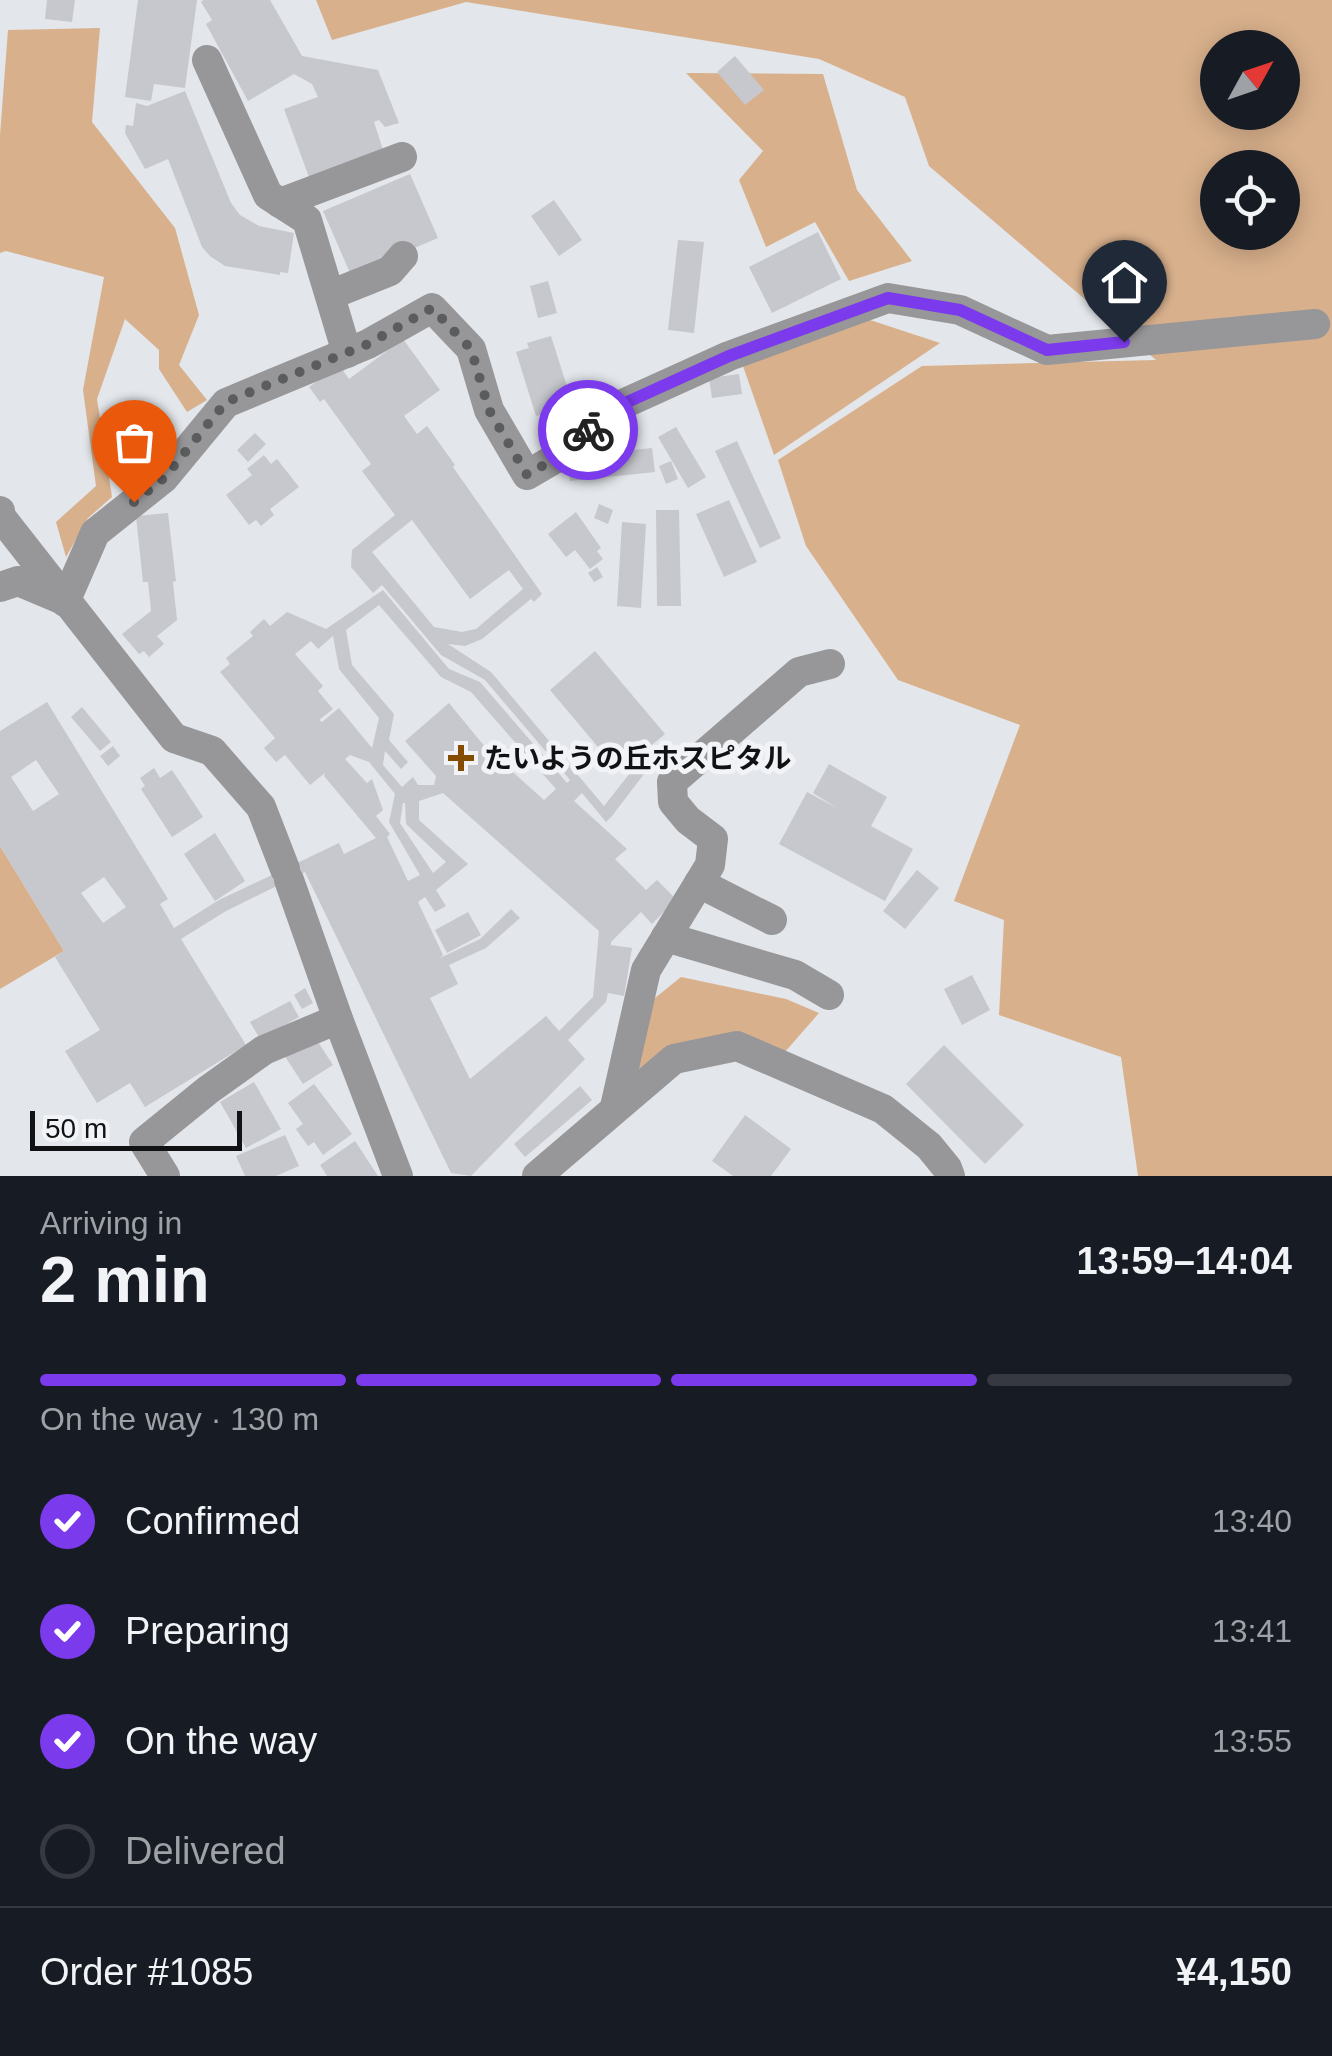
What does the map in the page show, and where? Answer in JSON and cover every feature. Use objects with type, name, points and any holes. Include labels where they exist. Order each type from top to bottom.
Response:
[{"type":"street","points":[[207,60],[268,195],[307,220],[347,353]]},
{"type":"street","points":[[280,203],[402,157]]},
{"type":"street","points":[[330,295],[390,272],[403,256]]},
{"type":"street","points":[[65,602],[95,533],[164,478],[226,402],[347,353],[432,308],[471,349],[489,410],[527,475],[556,458],[563,448],[623,404],[729,356],[888,298],[960,310],[1047,350],[1315,324]]},
{"type":"street","points":[[0,511],[65,602],[174,738],[212,752],[262,807],[398,1176]]},
{"type":"street","points":[[0,587],[18,581],[65,602]]},
{"type":"street","points":[[615,1108],[646,970],[710,865],[712,839],[688,820],[674,802],[672,782],[799,672],[830,664]]},
{"type":"street","points":[[699,883],[772,920]]},
{"type":"street","points":[[666,937],[794,975],[829,995]]},
{"type":"street","points":[[165,1176],[144,1142],[264,1050],[338,1019]]},
{"type":"street","points":[[537,1176],[674,1060],[737,1046],[884,1108],[929,1146],[950,1176]]},
{"type":"shaded area","points":[[316,0],[1332,0],[1332,1176],[1138,1176],[1121,1057],[999,1015],[1004,920],[954,901],[1020,725],[898,680],[806,546],[778,460],[922,366],[1156,360],[929,166],[905,97],[819,59],[466,2],[332,40]]},
{"type":"shaded area","points":[[100,28],[92,122],[175,228],[199,315],[179,365],[207,400],[187,412],[159,369],[159,350],[125,319],[97,399],[112,497],[88,518],[66,557],[56,522],[96,486],[83,390],[104,277],[6,251],[0,253],[0,135],[8,30]]},
{"type":"shaded area","points":[[686,73],[823,74],[857,190],[912,261],[849,281],[815,222],[766,247],[739,180],[763,151]]},
{"type":"shaded area","points":[[870,320],[940,343],[774,455],[743,366]]},
{"type":"shaded area","points":[[0,846],[64,951],[0,989]]},
{"type":"shaded area","points":[[681,977],[786,999],[819,1013],[784,1053],[630,1078],[650,1002]]},
{"type":"building","points":[[47,0],[75,0],[72,22],[45,19]]},
{"type":"building","points":[[138,0],[197,0],[185,88],[154,84],[151,101],[125,97]]},
{"type":"building","points":[[203,0],[270,0],[302,56],[378,70],[399,123],[385,127],[379,120],[374,122],[385,156],[310,180],[284,109],[318,97],[312,84],[294,74],[248,101],[206,24],[212,20]]},
{"type":"building","points":[[735,56],[764,90],[745,105],[717,72]]},
{"type":"building","points":[[185,91],[231,203],[240,215],[259,226],[294,233],[288,273],[225,266],[210,256],[202,247],[168,159],[145,169],[125,133],[126,125],[133,126],[136,103],[147,106]]},
{"type":"building","points":[[410,174],[438,238],[351,275],[323,211]]},
{"type":"building","points":[[554,200],[582,240],[559,256],[531,216]]},
{"type":"building","points":[[818,232],[841,279],[772,313],[749,267]]},
{"type":"building","points":[[678,240],[704,242],[694,333],[668,330]]},
{"type":"building","points":[[548,281],[557,313],[538,318],[530,286]]},
{"type":"building","points":[[551,336],[570,396],[556,400],[559,410],[536,416],[516,352],[529,348],[527,343]]},
{"type":"building","points":[[403,339],[440,390],[404,416],[417,434],[427,426],[542,594],[482,639],[465,646],[448,644],[491,672],[604,806],[634,768],[630,764],[619,772],[550,690],[595,651],[665,734],[636,758],[647,770],[606,822],[582,793],[574,801],[627,849],[615,859],[646,890],[657,880],[676,899],[652,924],[641,912],[611,942],[632,948],[624,996],[608,993],[606,1002],[568,1040],[585,1059],[471,1176],[451,1173],[305,872],[226,911],[181,939],[246,1045],[145,1107],[130,1083],[97,1103],[65,1051],[100,1030],[55,957],[64,951],[0,846],[0,731],[47,702],[168,899],[160,904],[174,928],[219,900],[339,843],[344,854],[376,838],[325,773],[310,785],[285,755],[276,762],[264,748],[275,738],[220,672],[230,664],[226,658],[253,636],[250,632],[264,619],[270,626],[287,612],[326,629],[383,590],[449,669],[480,682],[567,783],[570,780],[485,680],[441,655],[382,585],[373,593],[351,567],[352,550],[395,515],[362,471],[371,464],[324,399],[320,402],[309,387],[339,365],[349,379]],"holes":[[[412,520],[470,599],[509,570],[523,589],[476,629],[462,632],[434,627],[372,552]],[[379,605],[441,677],[471,692],[556,789],[544,800],[485,747],[449,703],[405,741],[436,776],[434,785],[418,785],[413,777],[402,787],[383,765],[385,751],[401,769],[408,762],[389,740],[394,714],[352,665],[346,630]],[[333,636],[339,669],[379,718],[372,748],[339,708],[322,722],[319,720],[333,709],[318,691],[323,686],[295,654],[311,641],[318,649]],[[350,755],[369,762],[395,794],[389,822],[420,875],[408,881],[387,837],[390,834],[376,816],[383,810],[372,779],[367,783],[345,759]],[[36,760],[59,794],[33,811],[11,777]],[[443,793],[599,931],[593,997],[559,1031],[546,1016],[470,1079],[430,998],[458,984],[449,965],[486,948],[520,918],[511,909],[480,939],[440,958],[443,955],[418,902],[425,897],[435,912],[446,906],[436,890],[468,864],[419,820],[419,801]],[[403,803],[406,824],[446,862],[433,873],[400,823]],[[104,877],[126,907],[103,923],[81,893]]]},
{"type":"building","points":[[739,374],[742,394],[712,398],[709,378]]},
{"type":"building","points":[[676,427],[706,477],[688,488],[658,437]]},
{"type":"building","points":[[255,433],[266,444],[248,462],[237,450]]},
{"type":"building","points":[[737,441],[781,538],[760,548],[715,451]]},
{"type":"building","points":[[652,448],[655,472],[570,481],[567,457]]},
{"type":"building","points":[[264,455],[271,464],[277,459],[299,487],[270,509],[274,515],[261,526],[256,520],[249,525],[226,495],[252,475],[247,469]]},
{"type":"building","points":[[671,461],[678,479],[666,484],[659,466]]},
{"type":"building","points":[[729,500],[757,562],[724,577],[696,514]]},
{"type":"building","points":[[599,504],[613,510],[608,524],[594,518]]},
{"type":"building","points":[[656,510],[679,510],[681,606],[657,606]]},
{"type":"building","points":[[576,512],[601,548],[597,551],[603,559],[590,569],[575,550],[566,557],[548,534]]},
{"type":"building","points":[[168,513],[177,620],[157,636],[164,644],[149,657],[144,651],[139,654],[122,634],[151,611],[148,582],[143,582],[136,516]]},
{"type":"building","points":[[622,522],[646,524],[641,608],[617,606]]},
{"type":"building","points":[[597,567],[603,577],[594,582],[588,573]]},
{"type":"building","points":[[82,707],[111,742],[100,751],[71,717]]},
{"type":"building","points":[[113,746],[120,756],[108,766],[100,756]]},
{"type":"building","points":[[829,764],[887,797],[871,826],[913,849],[885,901],[779,844],[807,792],[837,808],[813,793]]},
{"type":"building","points":[[154,768],[160,778],[172,770],[203,817],[172,837],[141,789],[145,786],[140,778]]},
{"type":"building","points":[[215,833],[245,881],[215,901],[184,854]]},
{"type":"building","points":[[917,870],[939,888],[905,929],[883,911]]},
{"type":"building","points":[[468,912],[481,935],[447,953],[435,930]]},
{"type":"building","points":[[972,975],[990,1010],[962,1025],[944,989]]},
{"type":"building","points":[[305,988],[313,1003],[302,1009],[294,995]]},
{"type":"building","points":[[290,1001],[299,1017],[260,1039],[250,1022]]},
{"type":"building","points":[[314,1036],[333,1065],[303,1084],[284,1055]]},
{"type":"building","points":[[944,1045],[1024,1125],[985,1164],[906,1084]]},
{"type":"building","points":[[254,1082],[281,1129],[246,1148],[220,1102]]},
{"type":"building","points":[[314,1084],[352,1134],[323,1155],[314,1142],[308,1146],[296,1129],[303,1124],[288,1103]]},
{"type":"building","points":[[580,1086],[592,1100],[525,1157],[514,1144]]},
{"type":"building","points":[[745,1115],[791,1149],[771,1176],[733,1176],[712,1161]]},
{"type":"building","points":[[285,1135],[299,1166],[276,1176],[245,1176],[236,1156]]},
{"type":"building","points":[[355,1141],[378,1176],[327,1176],[320,1165]]},
{"type":"way so far","points":[[134,502],[164,478],[226,402],[368,344],[432,308],[471,349],[489,410],[527,475],[556,458],[588,430]]},
{"type":"place","name":"たいようの丘ホスピタル","points":[[461,758]]},
{"type":"route","points":[[588,430],[623,404],[729,356],[888,298],[960,310],[1047,350],[1124,342]]}]
